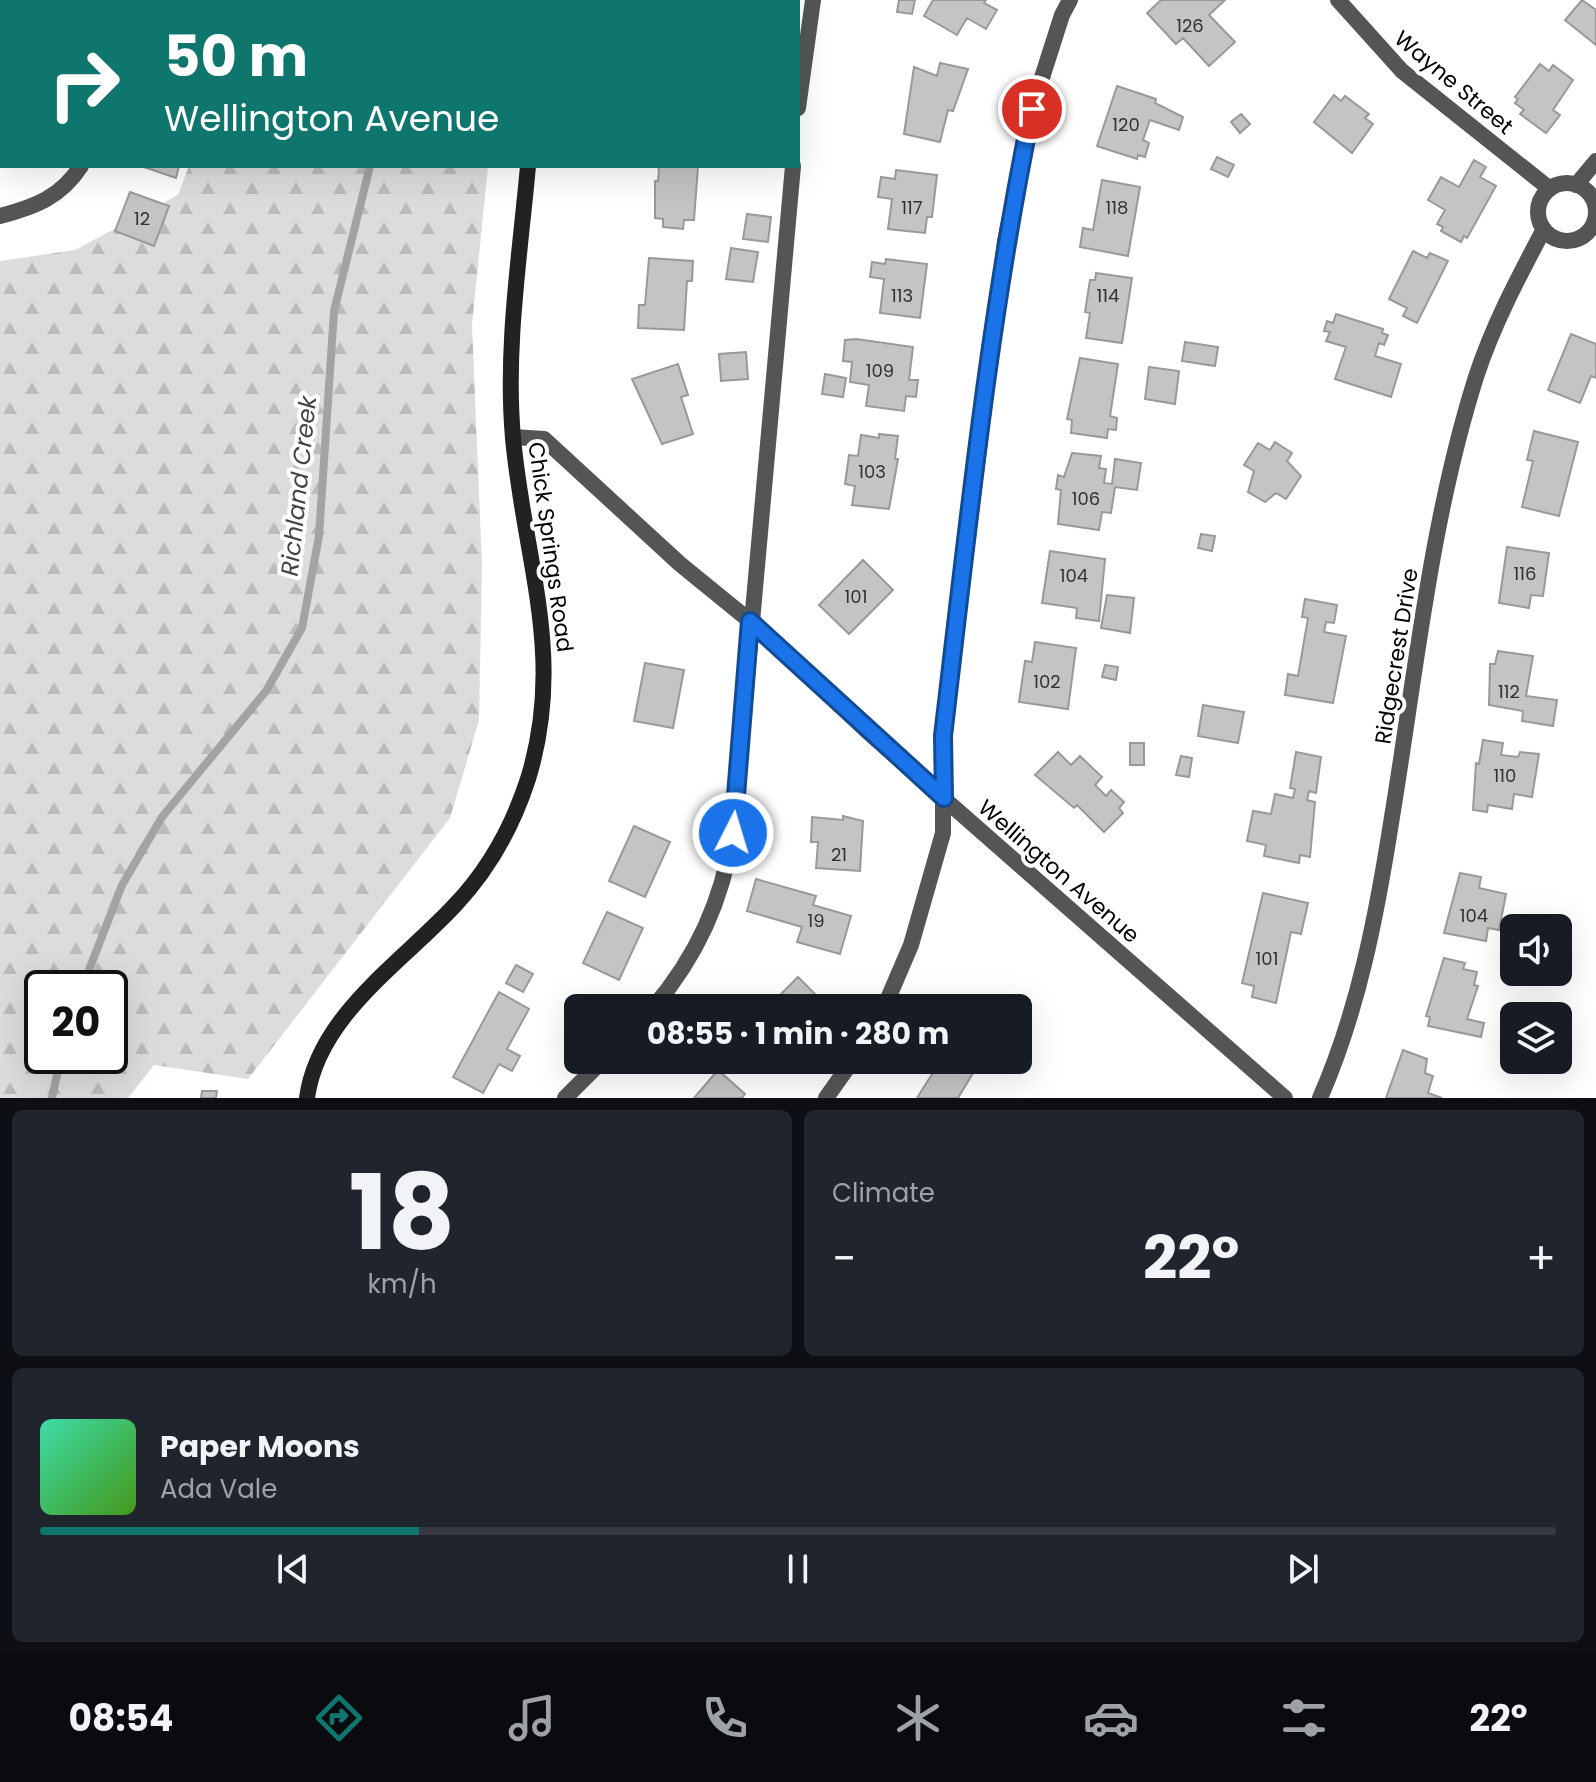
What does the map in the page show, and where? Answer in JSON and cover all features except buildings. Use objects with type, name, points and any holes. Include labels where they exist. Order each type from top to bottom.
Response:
[{"type":"street","points":[[800,94],[813,0]]},
{"type":"street","points":[[890,994],[911,945],[943,833],[943,736],[1005,241],[1032,109],[1062,15],[1070,0]]},
{"type":"street","name":"Wayne Street","points":[[1338,0],[1402,71],[1550,189]]},
{"type":"street","points":[[1576,185],[1596,161]]},
{"type":"street","points":[[0,216],[32,208],[57,194],[79,168]]},
{"type":"street","name":"Chick Springs Road","points":[[307,1098],[326,1046],[350,1011],[456,904],[491,859],[516,814],[529,777],[546,677],[540,606],[513,437],[515,312],[528,168]]},
{"type":"street","points":[[663,994],[694,953],[721,893],[733,833],[793,168]]},
{"type":"street","points":[[1558,184],[1576,185],[1592,196],[1596,205],[1592,237],[1560,240],[1544,229],[1538,213],[1544,195],[1550,189],[1558,184]]},
{"type":"street","name":"Ridgecrest Drive","points":[[1320,1098],[1351,1015],[1377,912],[1442,515],[1475,380],[1496,321],[1544,229]]},
{"type":"street","name":"Wellington Avenue","points":[[513,437],[544,439],[680,564],[750,621],[944,798],[1285,1098]]},
{"type":"street","points":[[565,1098],[589,1074]]},
{"type":"street","points":[[826,1098],[843,1074]]},
{"type":"green space","points":[[188,168],[488,168],[472,325],[482,565],[479,720],[450,818],[248,1079],[154,1065],[128,1098],[0,1098],[0,261],[75,250],[178,195]]},
{"type":"waterway","name":"Richland Creek","points":[[89,970],[122,885],[162,817],[266,691],[302,628],[319,536],[334,311],[370,168]]},
{"type":"waterway","name":"Richland Creek","points":[[52,1098],[57,1074]]},
{"type":"route","points":[[733,833],[750,621],[867,731],[944,798],[943,736],[989,347],[1005,241],[1032,109]]}]
